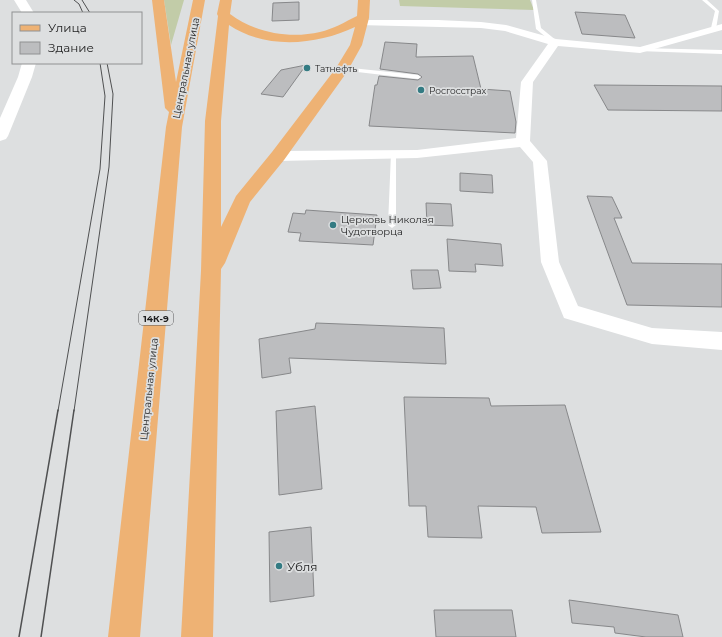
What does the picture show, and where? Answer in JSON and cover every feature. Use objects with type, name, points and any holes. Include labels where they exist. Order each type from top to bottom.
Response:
[{"type":"main road","points":[[158,0],[174,127]]},
{"type":"main road","name":"Центральная улица","points":[[124,637],[174,127],[199,0]]},
{"type":"main road","points":[[211,272],[242,200],[278,156],[342,69],[356,45],[362,20],[364,0]]},
{"type":"main road","points":[[224,7],[239,25],[256,32],[280,37],[305,38],[331,33],[362,20]]},
{"type":"main road","points":[[198,635],[211,272],[213,121],[224,7]]},
{"type":"street","points":[[20,0],[27,12]]},
{"type":"street","points":[[362,20],[481,25],[506,28],[555,42],[640,50],[718,27]]},
{"type":"street","points":[[555,42],[527,82],[523,142],[540,161],[550,262],[571,312],[652,336],[722,341]]},
{"type":"street","points":[[0,136],[27,70]]},
{"type":"street","points":[[278,156],[417,154],[523,142]]},
{"type":"lane","points":[[534,0],[539,29],[555,42]]},
{"type":"lane","points":[[704,0],[719,12],[718,27]]},
{"type":"lane","points":[[640,50],[722,52]]},
{"type":"lane","points":[[342,69],[418,76]]},
{"type":"lane","points":[[392,225],[393,155]]},
{"type":"green space","points":[[164,0],[184,0],[171,45]]},
{"type":"green space","points":[[399,0],[530,0],[534,10],[400,6]]},
{"type":"building","points":[[299,2],[299,20],[272,21],[273,3]]},
{"type":"building","points":[[575,12],[625,15],[635,38],[582,34]]},
{"type":"building","points":[[385,42],[417,44],[416,57],[473,56],[481,89],[510,91],[516,122],[515,133],[369,126],[375,85],[377,85],[379,76],[418,80],[422,77],[418,74],[380,69]]},
{"type":"building","points":[[306,65],[283,97],[261,94],[281,70]]},
{"type":"building","points":[[594,85],[722,86],[722,111],[608,110]]},
{"type":"building","points":[[460,173],[492,175],[493,193],[460,191]]},
{"type":"building","points":[[587,196],[612,197],[622,218],[614,218],[632,263],[722,264],[722,307],[627,305]]},
{"type":"building","points":[[426,203],[451,204],[453,226],[427,225]]},
{"type":"building","name":"Церковь Николая Чудотворца","points":[[306,210],[377,215],[373,245],[299,241],[301,233],[288,232],[293,213],[305,214]]},
{"type":"building","points":[[447,239],[501,244],[503,266],[475,264],[476,272],[449,271]]},
{"type":"building","points":[[411,270],[438,270],[441,288],[413,289]]},
{"type":"building","points":[[316,323],[444,328],[446,364],[289,358],[291,373],[262,378],[259,339],[315,329]]},
{"type":"building","points":[[404,397],[489,398],[491,406],[565,405],[601,532],[542,533],[536,507],[478,506],[482,538],[428,537],[426,506],[409,506]]},
{"type":"building","points":[[315,406],[322,489],[279,495],[276,411]]},
{"type":"building","points":[[311,527],[314,596],[270,602],[269,532]]},
{"type":"building","points":[[569,600],[678,615],[683,637],[646,637],[615,633],[614,627],[572,623]]},
{"type":"building","points":[[434,610],[512,610],[516,637],[436,637]]},
{"type":"tram line","points":[[74,0],[79,4],[83,12]]},
{"type":"tram line","points":[[82,0],[89,12]]},
{"type":"tram line","points":[[58,411],[100,169],[105,96],[100,64]]},
{"type":"tram line","points":[[74,411],[109,167],[113,94],[107,64]]},
{"type":"tram line","points":[[19,637],[58,410]]},
{"type":"tram line","points":[[41,637],[74,410]]},
{"type":"place","name":"Татнефть","points":[[307,68]]},
{"type":"place","name":"Росгосстрах","points":[[421,90]]},
{"type":"place","name":"Церковь Николая Чудотворца","points":[[333,225]]},
{"type":"place","name":"Убля","points":[[279,566]]}]
